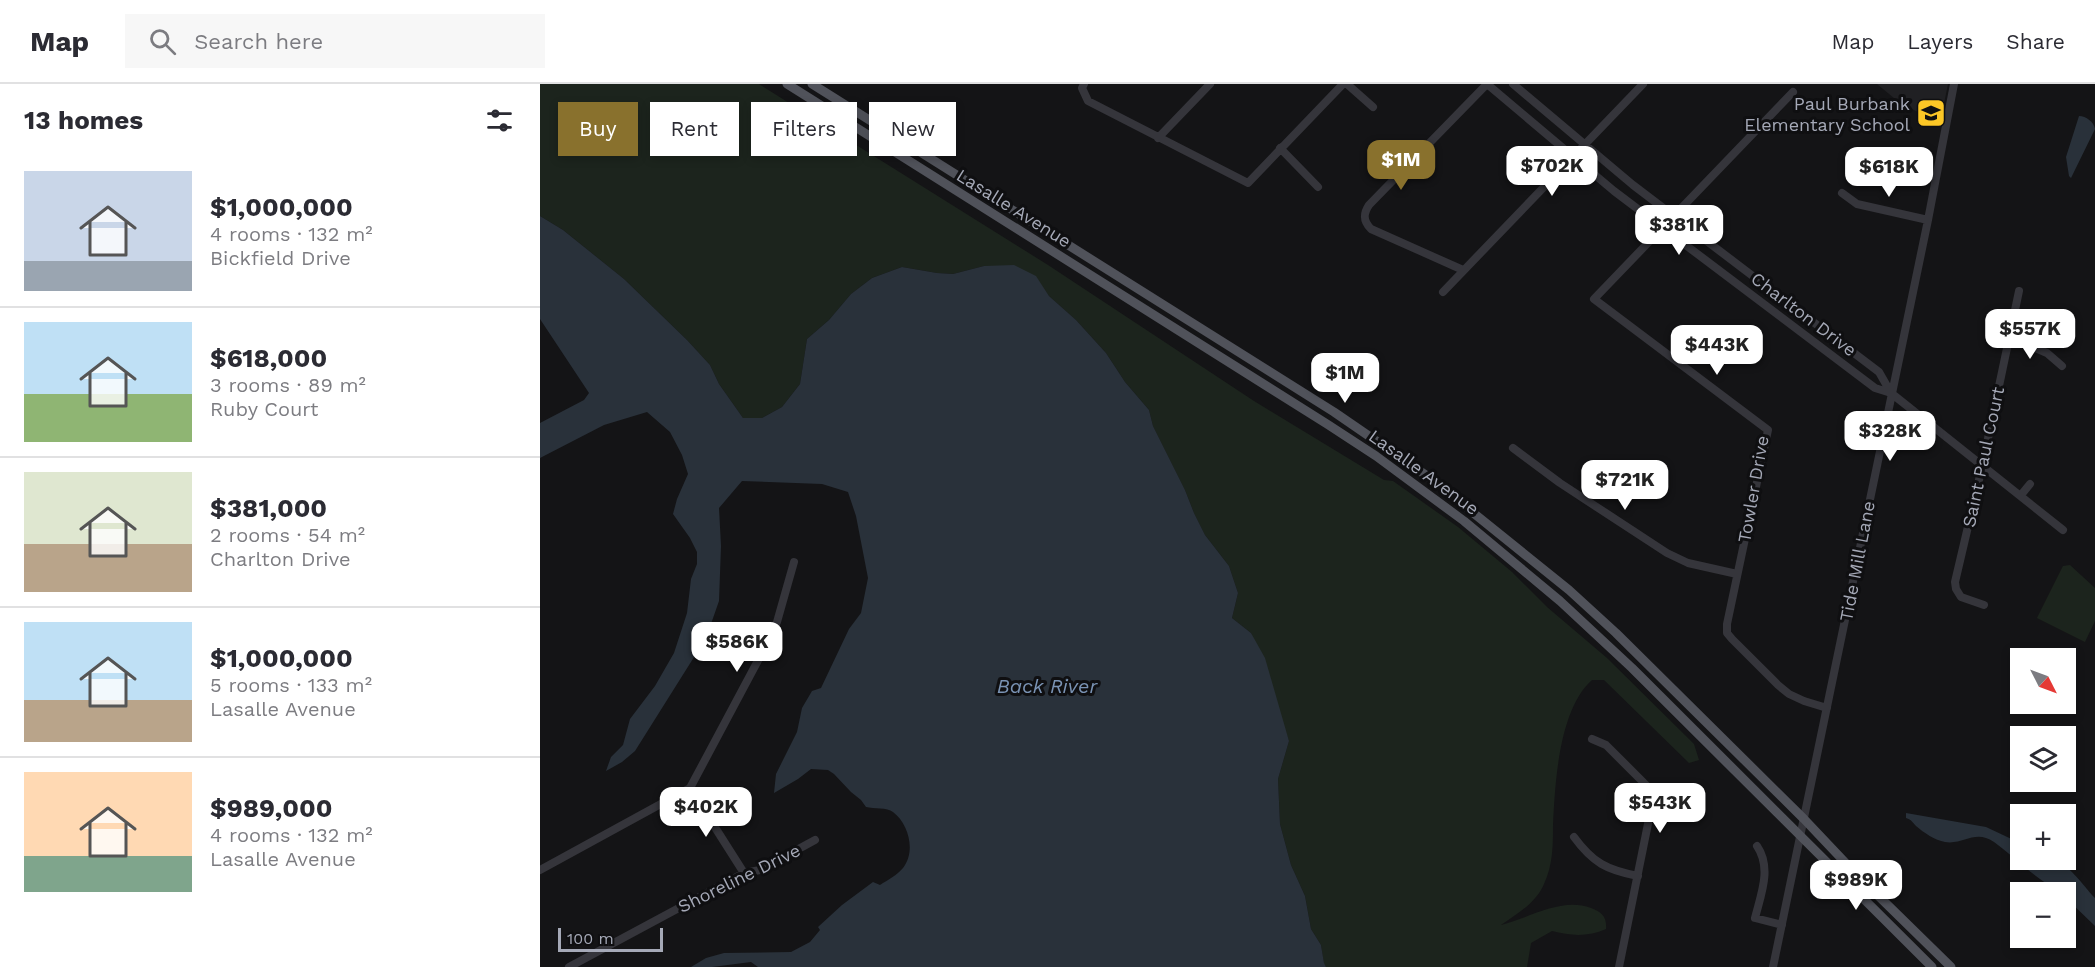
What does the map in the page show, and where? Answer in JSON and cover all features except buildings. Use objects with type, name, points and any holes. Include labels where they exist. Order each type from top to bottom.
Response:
[{"type":"main road","name":"Lasalle Avenue","points":[[787,84],[1327,424],[1424,490],[1529,573],[1588,626],[1932,967]]},
{"type":"main road","name":"Lasalle Avenue","points":[[812,84],[1334,412],[1430,478],[1569,590],[1624,641],[1951,967]]},
{"type":"street","points":[[1084,84],[1082,88],[1088,101],[1248,183],[1345,84],[1373,107]]},
{"type":"street","points":[[1158,138],[1210,84]]},
{"type":"street","points":[[1463,270],[1371,229],[1366,222],[1365,213],[1369,205],[1487,84]]},
{"type":"street","name":"Charlton Drive","points":[[1487,84],[1662,228],[1875,388],[1891,393],[2063,530]]},
{"type":"street","name":"Charlton Drive","points":[[1513,84],[1584,145],[1674,216],[1880,372],[1891,393]]},
{"type":"street","points":[[1443,292],[1643,84]]},
{"type":"street","name":"Tide Mill Lane","points":[[1773,967],[1928,220],[1954,84]]},
{"type":"street","name":"Towler Drive","points":[[1793,92],[1594,299],[1768,430],[1727,624],[1728,633],[1754,662],[1789,694],[1827,708]]},
{"type":"street","points":[[1280,148],[1318,188]]},
{"type":"street","points":[[1842,193],[1857,204],[1928,220]]},
{"type":"street","name":"Saint Paul Court","points":[[1984,605],[1960,597],[1955,582],[2019,291]]},
{"type":"street","points":[[2009,337],[2048,353],[2062,366]]},
{"type":"street","points":[[1513,448],[1560,483],[1667,553],[1688,563],[1737,574]]},
{"type":"street","points":[[2021,495],[2030,484]]},
{"type":"street","points":[[540,870],[690,788],[773,631],[794,562]]},
{"type":"street","points":[[1592,739],[1606,745],[1642,780],[1651,793],[1652,806],[1619,967]]},
{"type":"street","points":[[690,788],[744,873]]},
{"type":"street","points":[[1574,837],[1588,855],[1603,866],[1638,876]]},
{"type":"street","name":"Shoreline Drive","points":[[569,967],[744,873],[760,870],[815,840]]},
{"type":"street","points":[[1758,846],[1766,868],[1755,918],[1782,924]]},
{"type":"shaded area","points":[[540,84],[759,84],[788,102],[751,102],[751,156],[857,156],[857,145],[869,153],[869,156],[874,156],[1048,265],[1254,401],[1384,480],[1393,481],[1458,527],[1512,572],[1547,607],[1607,658],[1694,744],[1699,760],[1689,763],[1604,680],[1592,680],[1572,709],[1558,768],[1552,855],[1547,877],[1536,897],[1501,925],[1557,907],[1580,905],[1601,913],[1606,921],[1606,929],[1579,935],[1552,931],[1531,943],[1527,967],[1326,967],[1321,945],[1311,929],[1305,896],[1291,865],[1280,824],[1278,779],[1289,741],[1251,633],[1232,618],[1238,593],[1229,566],[1205,535],[1153,426],[1149,410],[1125,382],[1106,353],[1076,320],[1049,296],[1035,276],[984,266],[953,274],[902,267],[872,278],[851,294],[829,320],[807,339],[800,384],[782,407],[762,418],[743,418],[719,384],[710,365],[687,340],[624,279],[563,230],[540,216]]},
{"type":"shaded area","name":"Paul Burbank Elementary School","points":[[1877,84],[1948,84],[1940,123],[1900,103]]},
{"type":"shaded area","points":[[2070,565],[2095,588],[2095,621],[2085,642],[2037,618],[2063,566]]},
{"type":"water","points":[[2079,116],[2089,120],[2095,129],[2071,178],[2066,157]]},
{"type":"water","name":"Back River","points":[[540,216],[563,230],[624,279],[687,340],[710,365],[719,384],[743,418],[762,418],[782,407],[800,384],[807,339],[829,320],[851,294],[872,278],[902,267],[953,274],[984,266],[1014,265],[1036,276],[1049,296],[1076,320],[1106,353],[1125,382],[1149,410],[1153,426],[1205,535],[1229,566],[1238,593],[1232,618],[1251,633],[1265,658],[1289,741],[1278,779],[1280,824],[1291,865],[1305,896],[1311,929],[1321,945],[1326,967],[758,967],[751,962],[691,967],[706,958],[724,953],[791,952],[810,942],[820,930],[818,927],[842,905],[873,882],[880,885],[898,873],[907,861],[909,838],[899,817],[887,809],[866,807],[828,770],[811,769],[774,793],[776,774],[797,732],[802,708],[812,691],[821,688],[849,629],[861,613],[868,578],[856,516],[848,492],[822,484],[742,481],[719,508],[721,546],[719,601],[701,646],[635,751],[606,771],[611,757],[623,745],[630,719],[655,686],[674,653],[687,613],[691,579],[697,564],[697,552],[673,514],[688,474],[682,455],[670,432],[647,412],[604,425],[540,458],[540,423],[584,400],[589,393],[540,319]]},
{"type":"water","points":[[1906,813],[1986,827],[2010,838],[2010,855],[1987,838],[1941,841],[1919,829],[1906,818]]},
{"type":"water","points":[[2029,870],[2069,870],[2075,875],[2095,898],[2095,926],[2076,908],[2076,882],[2044,882]]},
{"type":"place","name":"Paul Burbank Elementary School","points":[[1931,113]]}]
